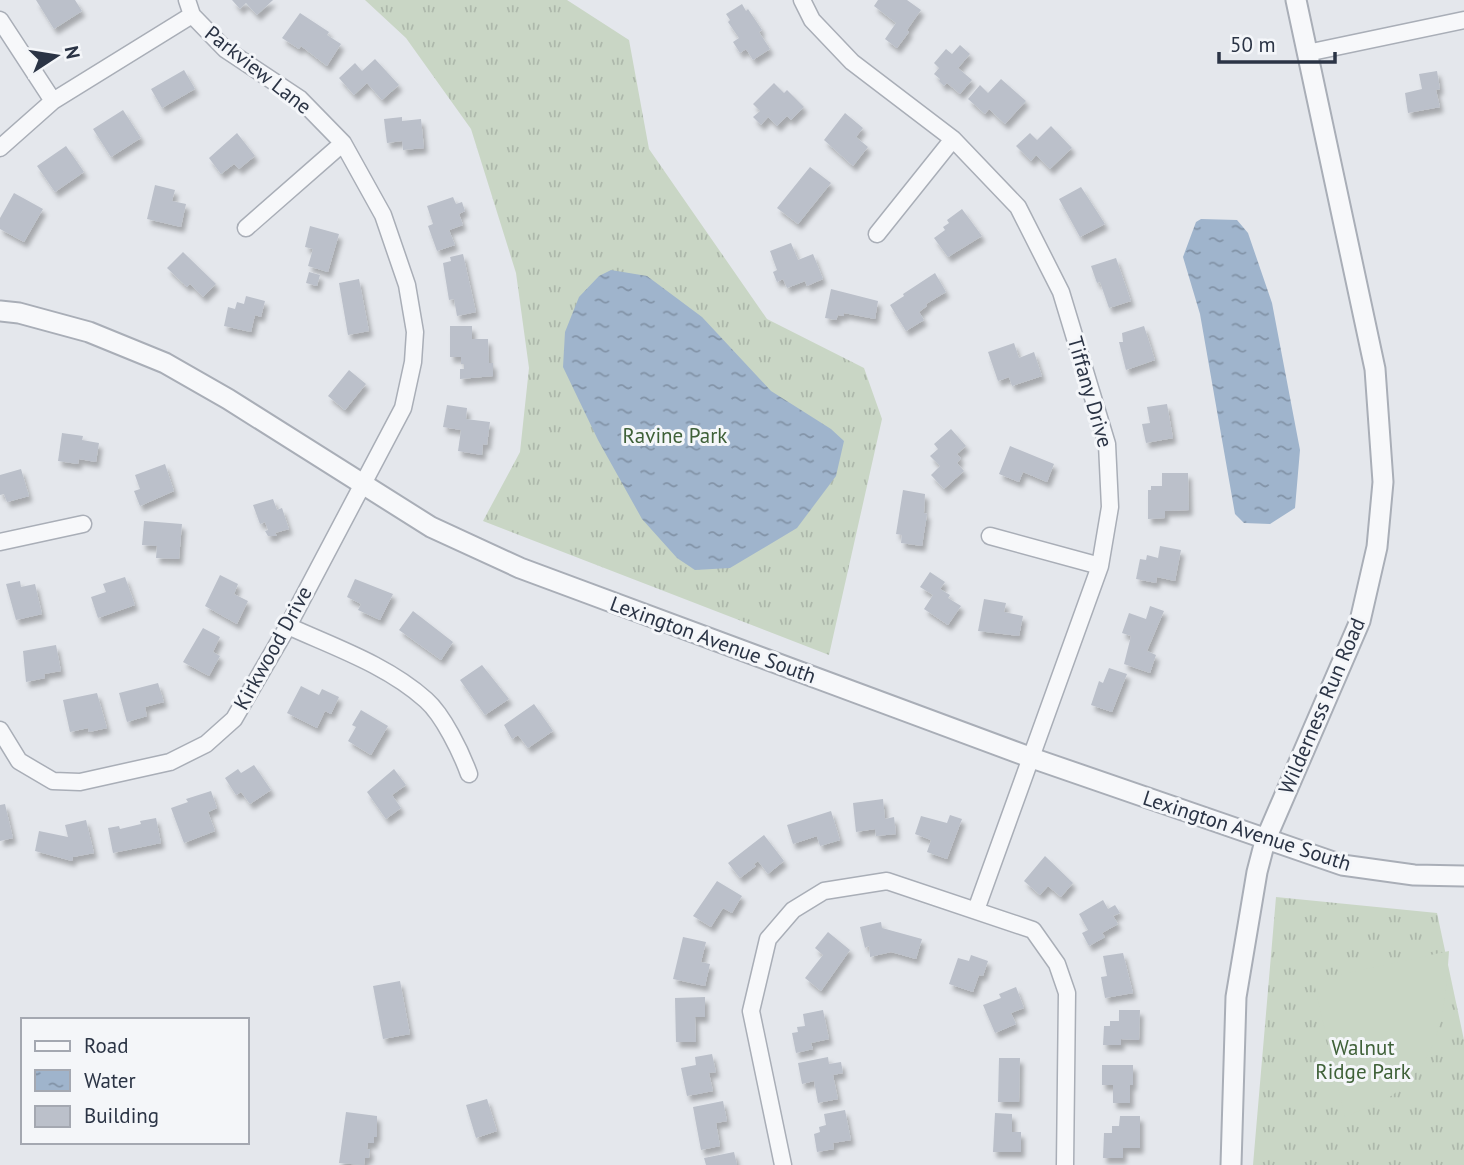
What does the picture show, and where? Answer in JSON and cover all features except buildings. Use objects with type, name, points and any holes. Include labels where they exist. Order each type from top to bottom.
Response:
[{"type":"street","name":"Tiffany Drive","points":[[802,0],[812,20],[852,62],[953,139],[1018,207],[1061,292],[1107,444],[1110,507],[1100,566],[976,910]]},
{"type":"street","name":"Wilderness Run Road","points":[[1231,1165],[1236,997],[1257,872],[1265,841],[1360,621],[1377,547],[1383,482],[1375,369],[1296,0]]},
{"type":"street","points":[[0,148],[53,101],[189,8]]},
{"type":"street","name":"Parkview Lane","points":[[189,8],[225,49],[300,99],[343,143],[383,215],[407,285],[415,332],[413,362],[403,408],[361,484]]},
{"type":"street","points":[[0,20],[53,101]]},
{"type":"street","points":[[1307,53],[1464,20]]},
{"type":"street","points":[[877,234],[953,139]]},
{"type":"street","points":[[246,228],[343,143]]},
{"type":"street","name":"Lexington Avenue South","points":[[0,311],[19,313],[89,332],[165,363],[228,399],[431,527],[520,568],[1032,758],[1265,841],[1342,865],[1415,875],[1464,876]]},
{"type":"street","name":"Kirkwood Drive","points":[[0,730],[19,761],[53,781],[80,782],[170,762],[206,744],[234,719],[288,625],[361,484]]},
{"type":"street","points":[[0,542],[83,524]]},
{"type":"street","points":[[990,536],[1100,566]]},
{"type":"street","points":[[288,625],[391,674],[428,702],[461,750],[469,774]]},
{"type":"street","points":[[783,1165],[751,1011],[768,939],[793,910],[824,891],[887,881],[1033,930],[1057,964],[1067,993],[1066,1165]]},
{"type":"green space","name":"Ravine Park","points":[[365,0],[567,0],[629,40],[649,149],[767,319],[864,368],[882,419],[829,655],[483,521],[520,452],[529,368],[516,273],[471,129],[406,38]]},
{"type":"green space","name":"Walnut Ridge Park","points":[[1276,897],[1437,913],[1464,1040],[1464,1165],[1253,1165]]},
{"type":"green space","points":[[1449,951],[1443,1011],[1432,1047],[1423,1063],[1394,1094],[1345,1117],[1315,987],[1323,978]]},
{"type":"water","points":[[1201,219],[1237,220],[1248,233],[1272,303],[1300,450],[1295,508],[1270,524],[1244,523],[1235,514],[1200,314],[1183,257],[1196,222]]},
{"type":"water","points":[[611,270],[647,276],[702,317],[771,391],[831,429],[844,441],[836,476],[797,528],[730,568],[695,570],[677,558],[642,519],[598,440],[563,367],[565,332],[579,297],[599,276]]}]
